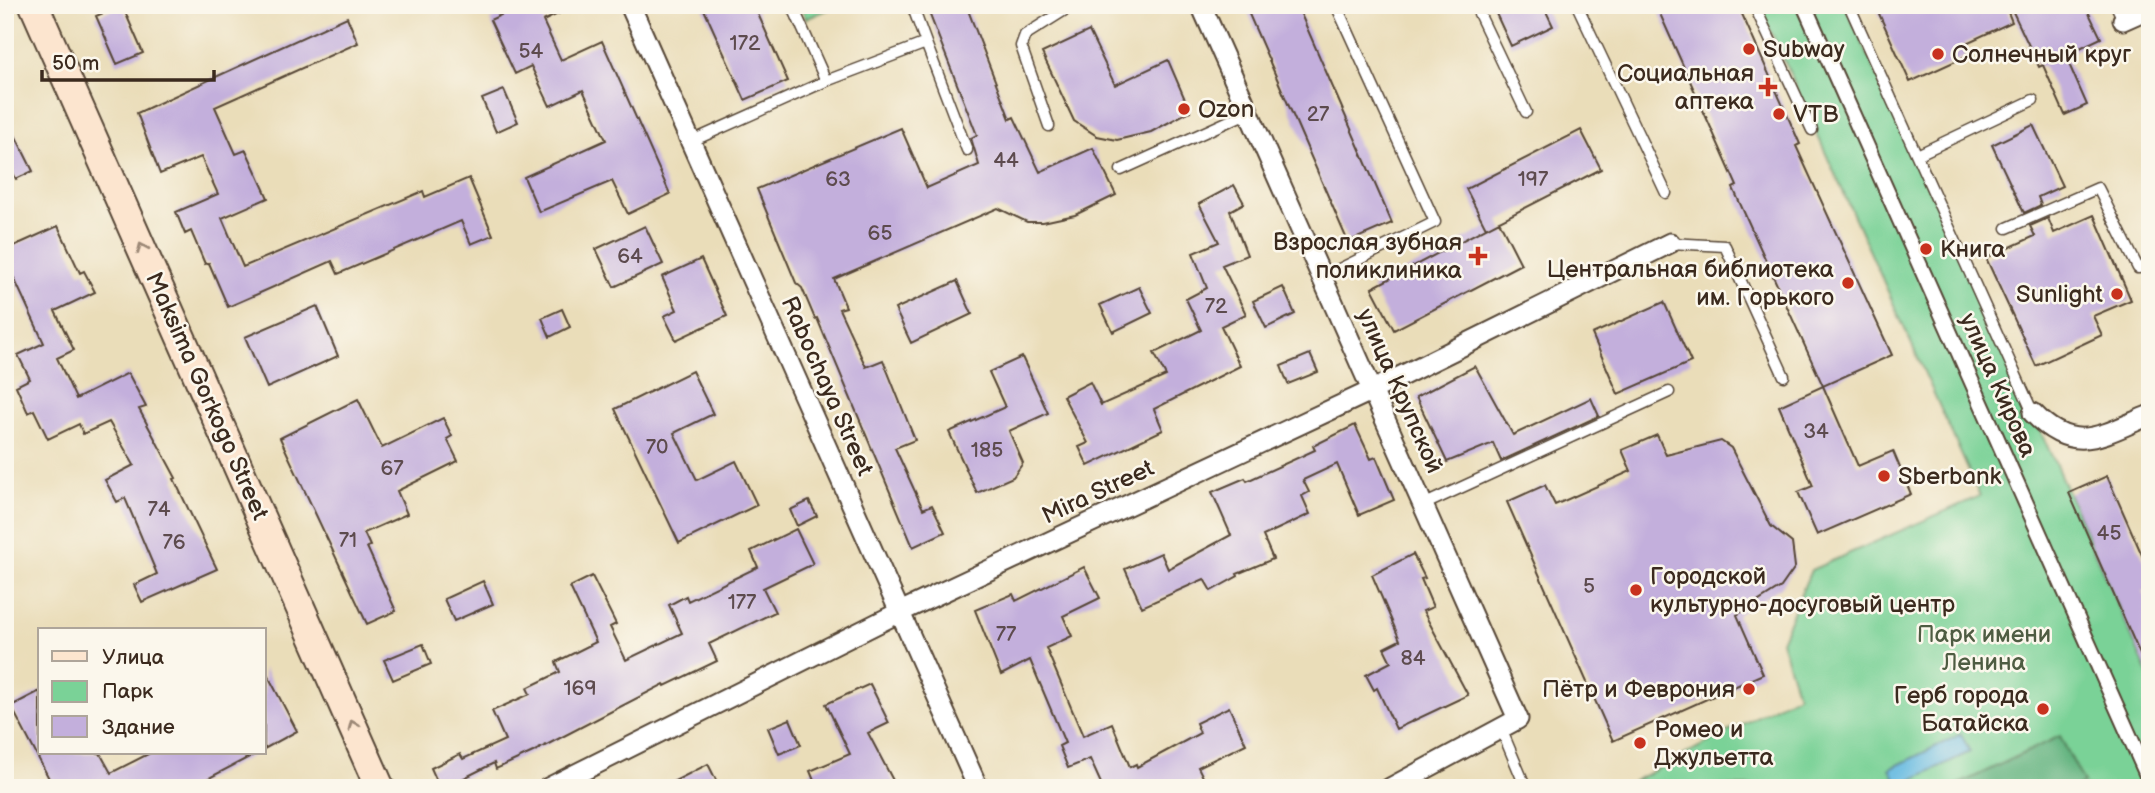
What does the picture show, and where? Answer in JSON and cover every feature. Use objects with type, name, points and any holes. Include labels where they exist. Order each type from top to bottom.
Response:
[{"type":"main road","name":"Maksima Gorkogo Street","points":[[34,5],[380,788]]},
{"type":"street","name":"Rabochaya Street","points":[[630,5],[978,788]]},
{"type":"street","name":"улица Крупской","points":[[1201,5],[1423,505],[1510,725]]},
{"type":"street","name":"улица Кирова","points":[[1804,5],[2150,782]]},
{"type":"street","points":[[2120,13],[2150,8]]},
{"type":"street","name":"Mira Street","points":[[548,788],[900,612],[1373,390],[1670,243]]},
{"type":"street","points":[[2033,413],[2050,430],[2064,438],[2101,436],[2150,415]]},
{"type":"street","points":[[1390,788],[1510,725]]},
{"type":"lane","points":[[792,5],[826,81]]},
{"type":"lane","points":[[912,5],[967,150]]},
{"type":"lane","points":[[1323,277],[1435,222],[1336,5]]},
{"type":"lane","points":[[1475,5],[1526,112]]},
{"type":"lane","points":[[1577,5],[1666,194]]},
{"type":"lane","points":[[1754,5],[1812,130]]},
{"type":"lane","name":"улица Кирова","points":[[1849,5],[2033,413]]},
{"type":"lane","points":[[1049,126],[1021,46],[1025,35],[1070,6]]},
{"type":"lane","points":[[692,141],[826,81],[926,43]]},
{"type":"lane","points":[[1917,155],[2032,100]]},
{"type":"lane","points":[[1121,170],[1249,112]]},
{"type":"lane","points":[[2007,228],[2098,188],[2137,268],[2150,266]]},
{"type":"lane","points":[[1670,243],[1725,246],[1784,376]]},
{"type":"lane","points":[[1423,505],[1669,392]]},
{"type":"lane","points":[[1510,725],[1527,788]]},
{"type":"green space","points":[[800,5],[838,5],[806,19]]},
{"type":"green space","name":"Парк имени Ленина","points":[[1759,5],[1845,5],[2055,463],[2150,678],[2150,788],[1625,786],[1798,695],[1781,641],[1811,570],[1980,496]]},
{"type":"green space","points":[[2060,736],[2084,783],[2075,788],[1951,788]]},
{"type":"water","points":[[1961,734],[1970,752],[1899,786],[1890,769]]},
{"type":"building","points":[[122,5],[143,53],[117,64],[96,16]]},
{"type":"building","points":[[522,5],[577,5],[543,21],[561,60],[602,41],[670,194],[628,214],[612,181],[539,212],[524,177],[606,140],[583,90],[550,106],[531,66],[515,74],[490,20]]},
{"type":"building","points":[[702,5],[754,5],[788,81],[745,100]]},
{"type":"building","points":[[926,5],[966,5],[1010,119],[1014,117],[1040,172],[1093,148],[1116,195],[1075,215],[1043,222],[1027,222],[998,208],[834,279],[846,307],[839,309],[866,367],[883,360],[915,440],[895,448],[923,509],[932,505],[945,532],[913,547],[817,318],[815,319],[802,288],[796,283],[757,189],[901,128],[927,188],[979,165],[971,138],[977,135]]},
{"type":"building","points":[[1245,5],[1297,5],[1392,223],[1348,242]]},
{"type":"building","points":[[1492,5],[1543,5],[1553,26],[1511,46]]},
{"type":"building","points":[[1656,5],[1738,5],[1800,144],[1796,146],[1892,355],[1823,386],[1733,188],[1737,186]]},
{"type":"building","points":[[1875,5],[2005,5],[2012,22],[1964,44],[1969,55],[1910,82]]},
{"type":"building","points":[[2027,5],[2085,5],[2101,38],[2065,55],[2087,105],[2065,115],[2043,65],[2039,67],[2013,12]]},
{"type":"building","points":[[347,17],[358,43],[215,107],[236,154],[246,150],[268,198],[222,218],[243,267],[423,191],[425,197],[469,178],[493,235],[471,244],[461,221],[338,274],[332,261],[228,307],[209,263],[205,264],[191,231],[185,234],[176,212],[218,194],[201,157],[160,174],[137,113]]},
{"type":"building","points":[[1089,31],[1115,85],[1168,60],[1190,111],[1151,132],[1117,140],[1097,136],[1074,121],[1042,53]]},
{"type":"building","points":[[504,90],[518,122],[496,132],[482,99]]},
{"type":"building","points":[[5,115],[33,171],[16,179],[13,173],[5,177]]},
{"type":"building","points":[[2033,125],[2062,186],[2038,197],[2041,205],[2024,213],[1992,145]]},
{"type":"building","points":[[1581,130],[1601,169],[1486,228],[1466,189]]},
{"type":"building","points":[[1234,185],[1244,203],[1230,211],[1247,255],[1222,265],[1246,314],[1221,326],[1240,366],[1154,409],[1163,430],[1088,466],[1079,447],[1088,443],[1063,396],[1090,382],[1101,405],[1166,376],[1154,353],[1201,330],[1186,299],[1207,288],[1193,253],[1219,242],[1199,204]]},
{"type":"building","points":[[2094,215],[2131,300],[2093,316],[2102,335],[2036,366],[1986,258],[2035,236],[2030,226],[2048,218],[2054,233]]},
{"type":"building","points":[[1499,221],[1521,264],[1394,330],[1372,288]]},
{"type":"building","points":[[58,226],[80,273],[84,271],[95,292],[55,311],[74,350],[57,358],[76,399],[128,373],[146,407],[139,409],[176,478],[174,479],[217,569],[142,602],[134,585],[157,574],[125,498],[117,502],[105,480],[134,465],[109,422],[83,434],[79,424],[48,439],[34,410],[28,413],[16,386],[30,379],[18,355],[44,343],[14,278],[5,282],[5,250]]},
{"type":"building","points":[[645,226],[663,264],[614,287],[596,249]]},
{"type":"building","points":[[701,259],[727,316],[676,340],[664,316],[677,310],[662,277]]},
{"type":"building","points":[[957,281],[972,314],[911,343],[895,309]]},
{"type":"building","points":[[1139,287],[1152,313],[1113,332],[1100,305]]},
{"type":"building","points":[[1283,287],[1295,314],[1266,328],[1253,301]]},
{"type":"building","points":[[1664,302],[1691,362],[1618,394],[1592,334]]},
{"type":"building","points":[[317,306],[338,356],[267,388],[245,337]]},
{"type":"building","points":[[562,309],[570,327],[550,337],[542,318]]},
{"type":"building","points":[[1310,354],[1318,372],[1288,384],[1281,366]]},
{"type":"building","points":[[1022,357],[1048,413],[1009,431],[1023,463],[1013,477],[977,493],[949,432],[1005,407],[989,372]]},
{"type":"building","points":[[1475,366],[1513,435],[1591,398],[1599,416],[1501,461],[1493,443],[1447,462],[1416,397]]},
{"type":"building","points":[[692,371],[713,414],[674,433],[697,480],[736,461],[757,505],[679,543],[615,409]]},
{"type":"building","points":[[1823,386],[1858,466],[1893,451],[1911,494],[1817,535],[1798,492],[1813,486],[1779,406]]},
{"type":"building","points":[[358,399],[382,448],[443,418],[452,436],[447,439],[458,461],[397,491],[407,514],[364,533],[370,546],[367,547],[396,611],[367,624],[280,438]]},
{"type":"building","points":[[1355,425],[1371,459],[1376,457],[1394,500],[1359,515],[1337,464],[1303,480],[1309,492],[1302,496],[1310,514],[1263,536],[1273,559],[1237,574],[1238,576],[1211,591],[1204,579],[1142,607],[1125,569],[1161,553],[1168,569],[1231,535],[1212,492],[1245,478],[1247,481],[1315,450],[1313,446]]},
{"type":"building","name":"Городской культурно-досуговый центр","points":[[1657,435],[1666,455],[1721,441],[1731,448],[1771,526],[1792,543],[1795,567],[1781,587],[1737,615],[1763,674],[1613,741],[1507,502],[1545,485],[1555,505],[1631,471],[1622,450]]},
{"type":"building","points":[[2107,476],[2150,573],[2150,588],[2143,591],[2150,607],[2150,677],[2069,493]]},
{"type":"building","points":[[809,501],[817,516],[797,526],[790,510]]},
{"type":"building","points":[[796,529],[813,564],[763,588],[775,612],[709,644],[717,661],[665,686],[664,684],[496,769],[494,763],[458,781],[461,788],[440,788],[431,768],[460,754],[463,759],[505,740],[492,711],[530,694],[527,688],[560,672],[556,662],[596,642],[570,587],[592,576],[616,624],[610,627],[626,660],[682,633],[669,605],[686,596],[688,601],[758,567],[751,551]]},
{"type":"building","points":[[1413,554],[1425,578],[1421,579],[1433,607],[1423,611],[1468,695],[1396,729],[1377,688],[1374,690],[1366,675],[1391,662],[1384,648],[1400,640],[1372,575]]},
{"type":"building","points":[[1084,567],[1100,598],[1063,616],[1072,636],[1046,648],[1083,736],[1112,723],[1130,767],[1136,764],[1137,767],[1200,733],[1196,723],[1229,707],[1246,744],[1198,767],[1204,779],[1188,788],[1103,788],[1090,759],[1068,768],[1059,746],[1065,743],[1030,660],[1001,675],[975,610],[1013,594],[1016,601]]},
{"type":"building","points":[[483,581],[493,604],[454,621],[444,599]]},
{"type":"building","points":[[423,644],[431,664],[393,680],[384,660]]},
{"type":"building","points":[[266,672],[297,731],[266,748]]},
{"type":"building","points":[[870,684],[889,723],[868,733],[897,788],[817,788],[810,771],[850,754],[826,704]]},
{"type":"building","points":[[38,692],[38,754],[101,754],[111,773],[148,754],[255,754],[190,788],[54,788],[11,706]]},
{"type":"building","points":[[790,719],[801,745],[779,754],[768,728]]},
{"type":"building","points":[[708,764],[720,788],[661,788]]},
{"type":"place","name":"Subway","points":[[1749,49]]},
{"type":"place","name":"Солнечный круг","points":[[1938,54]]},
{"type":"place","name":"Социальная аптека","points":[[1768,87]]},
{"type":"place","name":"Ozon","points":[[1184,109]]},
{"type":"place","name":"VTB","points":[[1779,114]]},
{"type":"place","name":"Книга","points":[[1926,249]]},
{"type":"place","name":"Взрослая зубная поликлиника","points":[[1478,256]]},
{"type":"place","name":"Центральная библиотека им. Горького","points":[[1848,283]]},
{"type":"place","name":"Sunlight","points":[[2117,294]]},
{"type":"place","name":"Sberbank","points":[[1884,476]]},
{"type":"place","name":"Городской культурно-досуговый центр","points":[[1636,590]]},
{"type":"place","name":"Пётр и Феврония","points":[[1749,689]]},
{"type":"place","name":"Герб города Батайска","points":[[2043,709]]},
{"type":"place","name":"Ромео и Джульетта","points":[[1640,743]]}]
